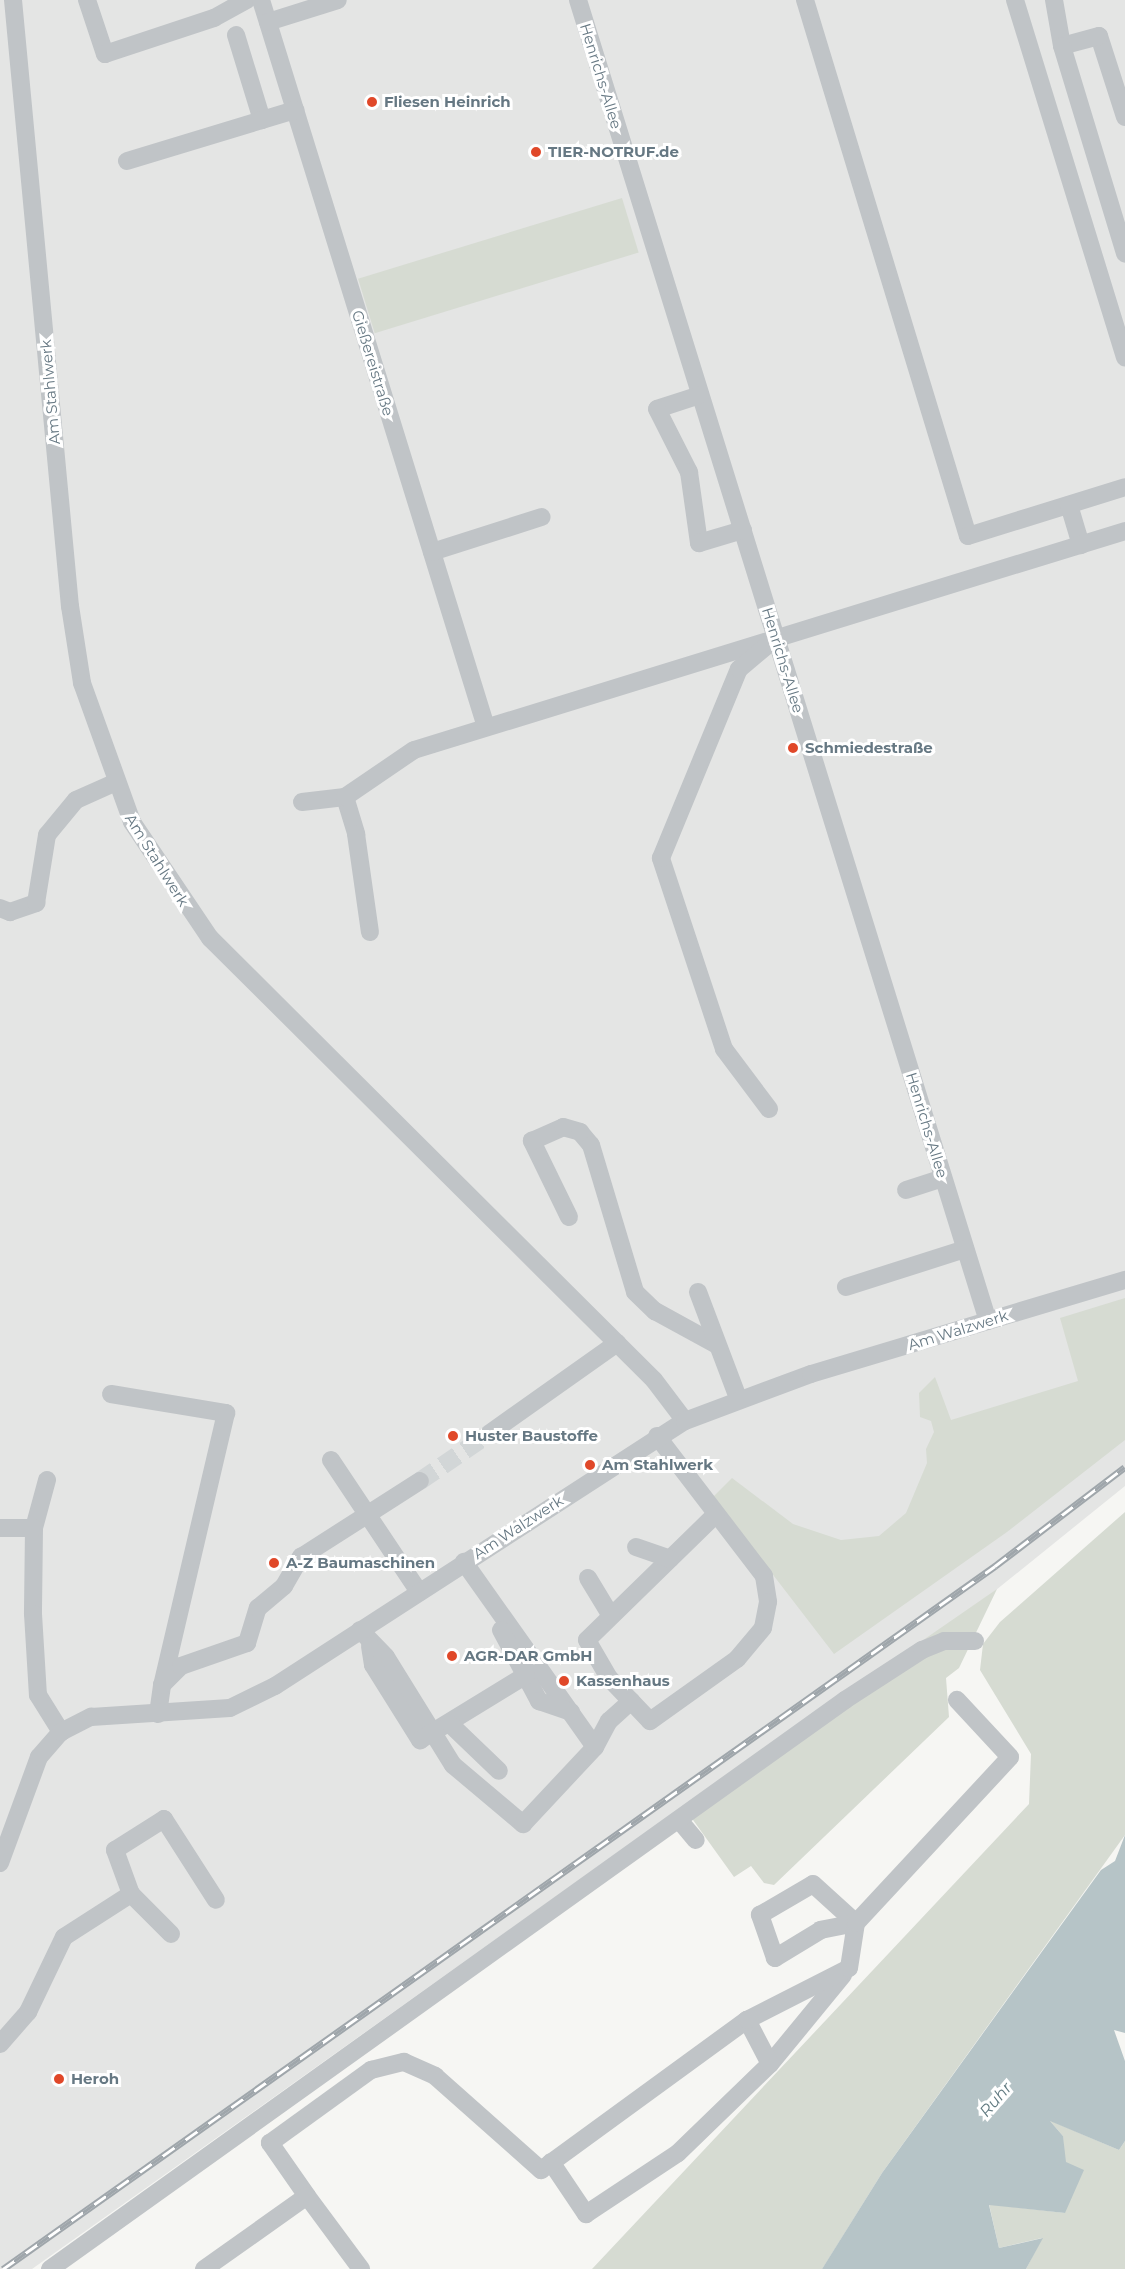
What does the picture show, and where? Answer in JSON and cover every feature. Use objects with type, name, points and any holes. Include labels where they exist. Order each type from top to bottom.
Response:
[{"type":"street","name":"Am Stahlwerk","points":[[13,0],[70,606],[82,683],[114,783],[146,847],[210,938],[617,1343],[685,1421]]},
{"type":"street","points":[[87,0],[105,54],[214,18],[247,0]]},
{"type":"street","name":"Gießereistraße","points":[[261,0],[486,727]]},
{"type":"street","points":[[268,22],[338,0]]},
{"type":"street","name":"Henrichs-Allee","points":[[578,0],[987,1321]]},
{"type":"street","points":[[805,0],[968,536],[1125,487]]},
{"type":"street","points":[[1015,0],[1125,357]]},
{"type":"street","points":[[1054,0],[1062,46],[1125,254]]},
{"type":"street","points":[[236,35],[262,120]]},
{"type":"street","points":[[1062,46],[1099,36],[1125,117]]},
{"type":"street","points":[[127,161],[295,110]]},
{"type":"street","points":[[700,395],[657,408],[689,472],[699,543],[743,530]]},
{"type":"street","points":[[1069,505],[1081,545]]},
{"type":"street","points":[[432,552],[543,517]]},
{"type":"street","points":[[302,802],[345,797],[414,750],[1125,531]]},
{"type":"street","points":[[769,1109],[724,1049],[661,858],[739,669],[776,638]]},
{"type":"street","points":[[0,908],[10,912],[36,903],[48,835],[76,800],[114,783]]},
{"type":"street","points":[[345,797],[356,834],[370,932]]},
{"type":"street","points":[[569,1217],[532,1141],[562,1127],[580,1132],[591,1145],[635,1292],[655,1311],[717,1345]]},
{"type":"street","points":[[906,1190],[943,1178]]},
{"type":"street","points":[[846,1287],[965,1249]]},
{"type":"street","name":"Am Walzwerk","points":[[0,1863],[39,1757],[61,1732],[91,1717],[230,1708],[365,1638],[419,1592],[657,1436],[685,1421],[738,1398],[1125,1280]]},
{"type":"street","points":[[698,1292],[738,1398]]},
{"type":"street","points":[[490,1433],[617,1343]]},
{"type":"street","points":[[111,1394],[226,1413],[162,1685],[158,1714]]},
{"type":"street","points":[[657,1436],[764,1576],[768,1602],[763,1628],[737,1659],[650,1721],[631,1701],[587,1640],[716,1514]]},
{"type":"street","points":[[331,1460],[419,1592]]},
{"type":"street","points":[[47,1480],[34,1528],[38,1695],[61,1732]]},
{"type":"street","points":[[162,1685],[181,1666],[247,1643],[258,1608],[284,1586],[301,1557],[368,1517],[420,1481]]},
{"type":"street","points":[[0,1528],[34,1528]]},
{"type":"street","points":[[636,1547],[670,1559]]},
{"type":"street","points":[[464,1562],[595,1747]]},
{"type":"street","points":[[588,1578],[610,1616]]},
{"type":"street","points":[[484,1590],[490,1613],[539,1701],[571,1712]]},
{"type":"street","points":[[365,1638],[386,1657],[426,1732],[453,1765],[523,1824],[595,1747],[609,1721],[631,1701]]},
{"type":"street","points":[[50,2269],[679,1820],[922,1650],[944,1641],[975,1641]]},
{"type":"street","points":[[426,1732],[450,1723],[486,1691],[526,1675]]},
{"type":"street","points":[[551,2163],[586,2214],[678,2153],[770,2064],[849,1968],[856,1923],[1010,1757],[957,1700]]},
{"type":"street","points":[[450,1723],[499,1771]]},
{"type":"street","points":[[171,1935],[131,1894],[115,1850],[164,1819],[216,1900]]},
{"type":"street","points":[[679,1820],[696,1840]]},
{"type":"street","points":[[813,1884],[856,1923],[821,1930],[775,1958],[760,1915],[813,1884]]},
{"type":"street","points":[[0,2044],[28,2012],[64,1937],[131,1894]]},
{"type":"street","points":[[361,2269],[270,2143],[371,2070],[404,2062],[435,2076],[541,2170],[747,2020],[849,1968]]},
{"type":"street","points":[[747,2020],[770,2064]]},
{"type":"street","points":[[204,2269],[308,2196]]},
{"type":"shaded area","points":[[0,0],[1125,0],[1125,1486],[965,1615],[752,1757],[32,2269],[0,2269]]},
{"type":"shaded area","points":[[622,198],[639,253],[375,333],[358,279]]},
{"type":"shaded area","points":[[1125,1298],[1125,1440],[1007,1532],[834,1654],[713,1497],[732,1478],[793,1524],[841,1540],[879,1536],[906,1513],[927,1463],[926,1449],[934,1432],[931,1421],[920,1417],[919,1393],[935,1377],[951,1420],[1078,1381],[1060,1318]]},
{"type":"shaded area","points":[[1125,1512],[1125,1835],[882,2173],[822,2269],[592,2269],[1029,1804],[1031,1754],[980,1670],[983,1644],[1000,1622]]},
{"type":"shaded area","points":[[997,1589],[959,1668],[946,1678],[949,1717],[774,1885],[764,1883],[751,1866],[734,1877],[683,1806]]},
{"type":"shaded area","points":[[1049,2120],[1119,2150],[1125,2141],[1125,2269],[1026,2269],[1042,2238],[999,2248],[989,2204],[1065,2213],[1063,2136]]},
{"type":"water","name":"Ruhr","points":[[1125,1835],[1125,2033],[1114,2030],[1125,2061],[1125,2141],[1119,2150],[1050,2121],[1063,2136],[1066,2162],[1084,2170],[1065,2213],[989,2205],[999,2248],[1043,2238],[1026,2269],[822,2269],[882,2173],[1101,1870],[1115,1861]]},
{"type":"tunnel","points":[[420,1481],[490,1433]]},
{"type":"railway","points":[[3,2269],[995,1566],[1125,1467]]},
{"type":"place","name":"Fliesen Heinrich","points":[[372,102]]},
{"type":"place","name":"TIER-NOTRUF.de","points":[[536,152]]},
{"type":"place","name":"Schmiedestraße","points":[[793,748]]},
{"type":"place","name":"Huster Baustoffe","points":[[453,1436]]},
{"type":"place","name":"Am Stahlwerk","points":[[590,1465]]},
{"type":"place","name":"A-Z Baumaschinen","points":[[274,1563]]},
{"type":"place","name":"AGR-DAR GmbH","points":[[452,1656]]},
{"type":"place","name":"Kassenhaus","points":[[564,1681]]},
{"type":"place","name":"Heroh","points":[[59,2079]]}]
